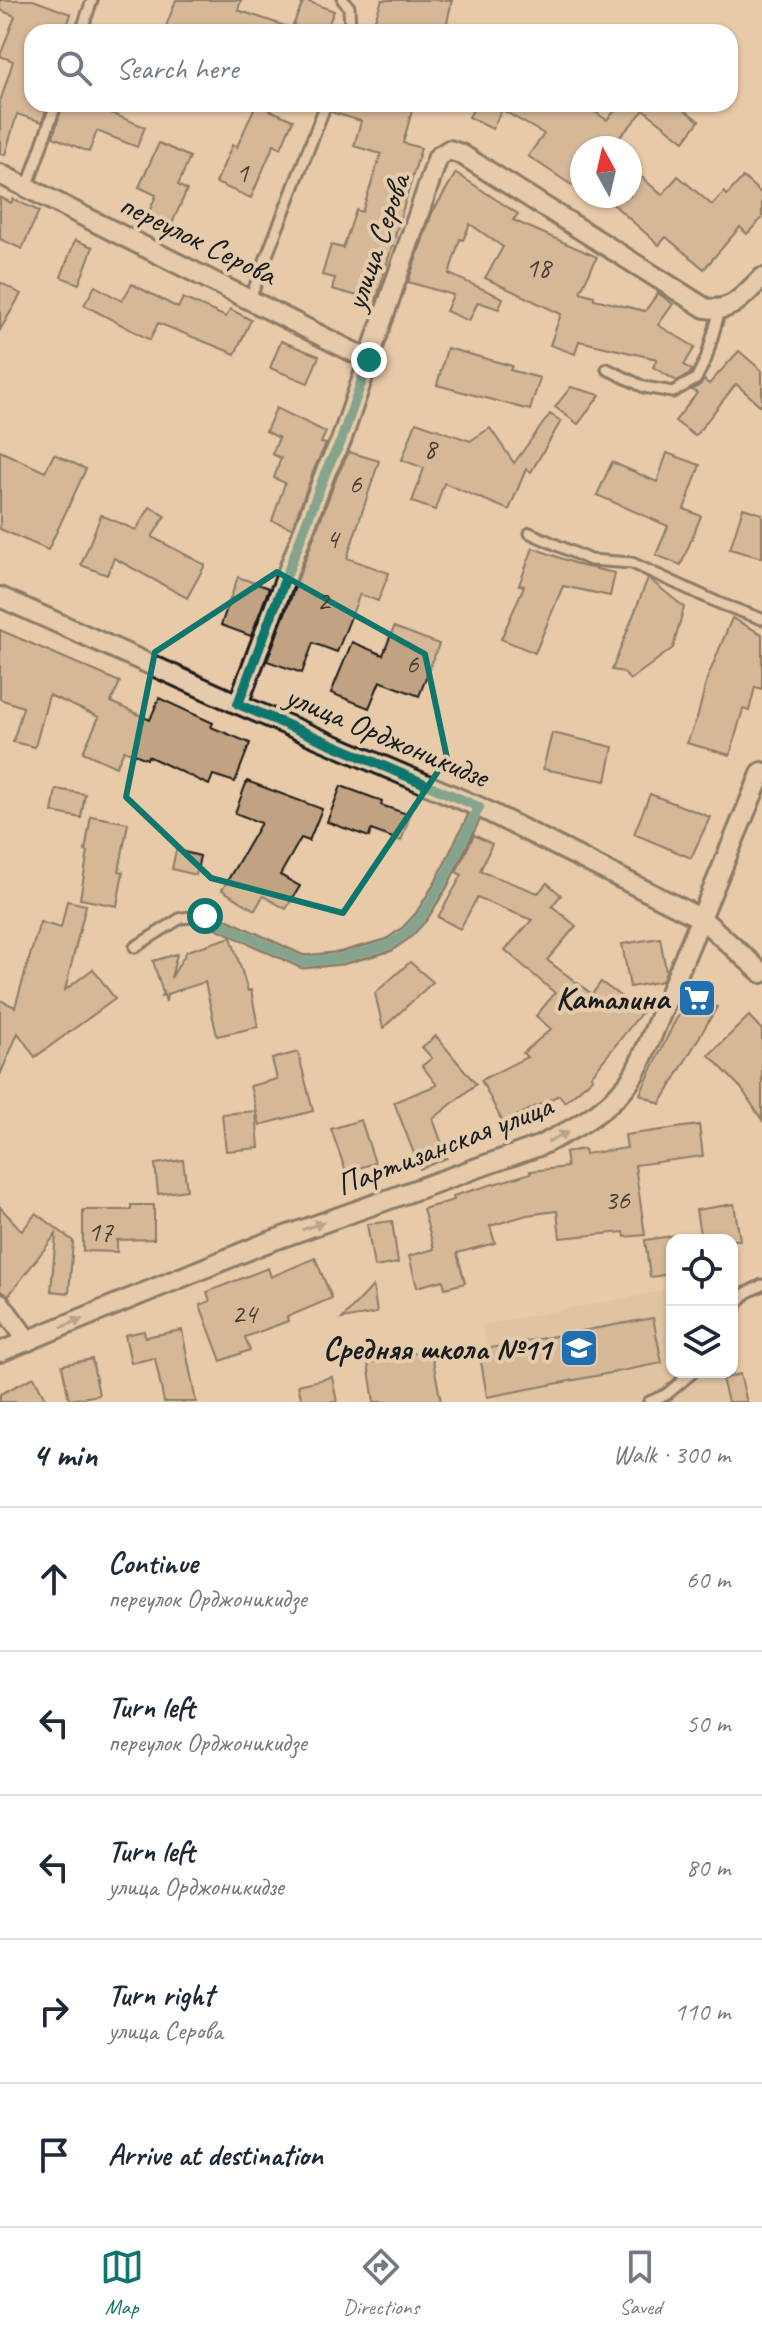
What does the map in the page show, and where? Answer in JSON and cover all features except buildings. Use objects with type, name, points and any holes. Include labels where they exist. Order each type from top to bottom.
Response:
[{"type":"street","name":"улица Серова","points":[[238,704],[326,471],[341,441],[438,157],[449,150],[461,154],[705,308],[720,310]]},
{"type":"street","name":"переулок Серова","points":[[0,174],[369,360]]},
{"type":"street","points":[[720,310],[733,305],[762,278]]},
{"type":"street","name":"улица Орджоникидзе","points":[[0,597],[238,704],[479,807],[702,919],[762,973]]},
{"type":"street","name":"Партизанская улица","points":[[0,1352],[263,1244],[539,1146],[574,1129],[600,1111],[629,1083],[650,1040],[762,772]]},
{"type":"street","points":[[0,1303],[28,1341]]},
{"type":"lane","points":[[84,24],[92,0]]},
{"type":"lane","points":[[343,0],[349,7],[350,24]]},
{"type":"lane","points":[[27,188],[53,112]]},
{"type":"lane","points":[[250,299],[323,112]]},
{"type":"lane","points":[[607,369],[644,387],[673,392],[696,379],[706,359],[720,310]]},
{"type":"lane","points":[[530,533],[590,560],[632,563],[721,604],[762,619]]},
{"type":"lane","points":[[135,947],[181,918],[205,916],[303,962],[342,958],[389,945],[421,917],[441,885],[479,807]]},
{"type":"lane","points":[[735,1306],[746,1293],[762,1285]]},
{"type":"lane","points":[[649,1402],[667,1394],[686,1378]]},
{"type":"highlighted area","points":[[277,572],[425,654],[447,758],[343,913],[211,878],[126,797],[155,652]]},
{"type":"shaded area","name":"Средняя школа №11","points":[[666,1290],[666,1378],[731,1378],[736,1402],[496,1402],[482,1325]]},
{"type":"place","name":"Каталина","points":[[697,998]]},
{"type":"place","name":"Средняя школа №11","points":[[579,1348]]},
{"type":"route","points":[[205,916],[303,962],[342,958],[389,945],[421,917],[441,885],[479,807],[238,704],[326,471],[341,441],[369,360]]}]
